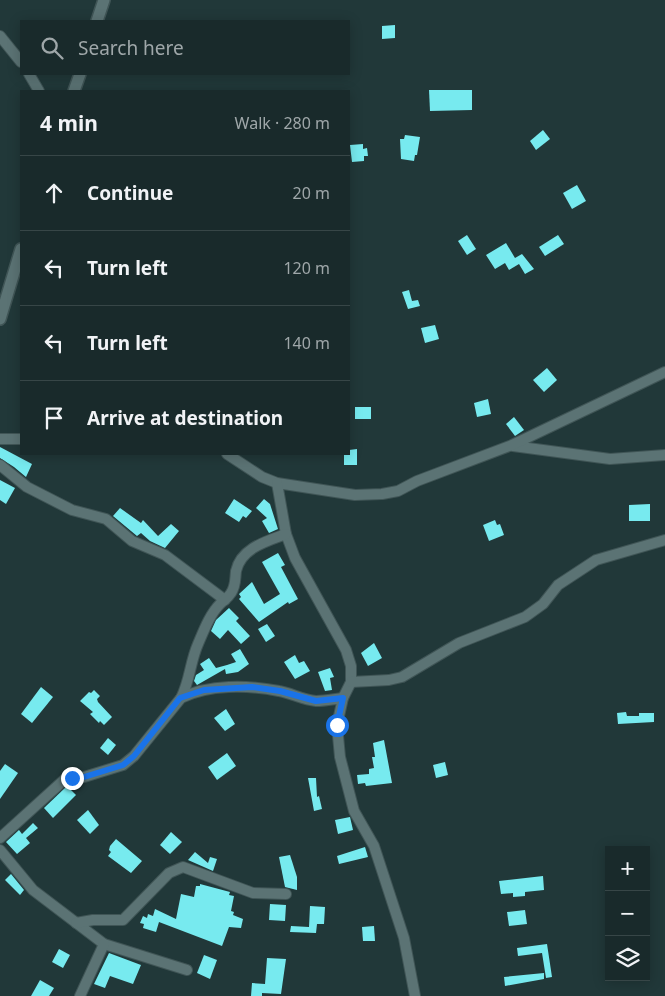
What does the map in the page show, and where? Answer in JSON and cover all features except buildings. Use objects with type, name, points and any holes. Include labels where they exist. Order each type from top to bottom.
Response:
[{"type":"street","points":[[97,20],[104,0]]},
{"type":"street","points":[[0,36],[20,61]]},
{"type":"street","points":[[30,75],[38,90]]},
{"type":"street","points":[[74,90],[80,75]]},
{"type":"street","points":[[0,319],[20,252]]},
{"type":"street","points":[[228,455],[245,467],[277,483],[355,495],[382,494],[398,491],[417,481],[512,445],[665,372]]},
{"type":"street","points":[[0,439],[20,439]]},
{"type":"street","points":[[512,445],[610,459],[665,455]]},
{"type":"street","points":[[0,465],[34,491],[72,510],[106,520],[132,541],[165,555],[225,600]]},
{"type":"street","points":[[277,483],[286,534],[295,558],[346,650],[351,666],[351,682],[343,698],[337,725],[340,757],[354,811],[374,846],[404,938],[415,996]]},
{"type":"street","points":[[0,838],[64,780],[84,777],[123,765],[134,756],[187,687],[191,662],[198,642],[208,621],[235,586],[236,569],[242,556],[267,541],[286,534]]},
{"type":"street","points":[[351,682],[402,677],[459,643],[525,617],[543,604],[558,585],[596,560],[665,540]]},
{"type":"street","points":[[180,698],[204,690],[252,687],[280,691],[316,701],[343,698]]},
{"type":"street","points":[[0,850],[33,890],[104,944],[187,970]]},
{"type":"street","points":[[76,923],[92,920],[123,920],[168,872],[183,867],[253,893],[286,894]]},
{"type":"street","points":[[80,996],[104,944]]},
{"type":"route","points":[[72,778],[84,777],[123,765],[134,756],[180,698],[204,690],[252,687],[280,691],[316,701],[343,698],[337,725]]}]
